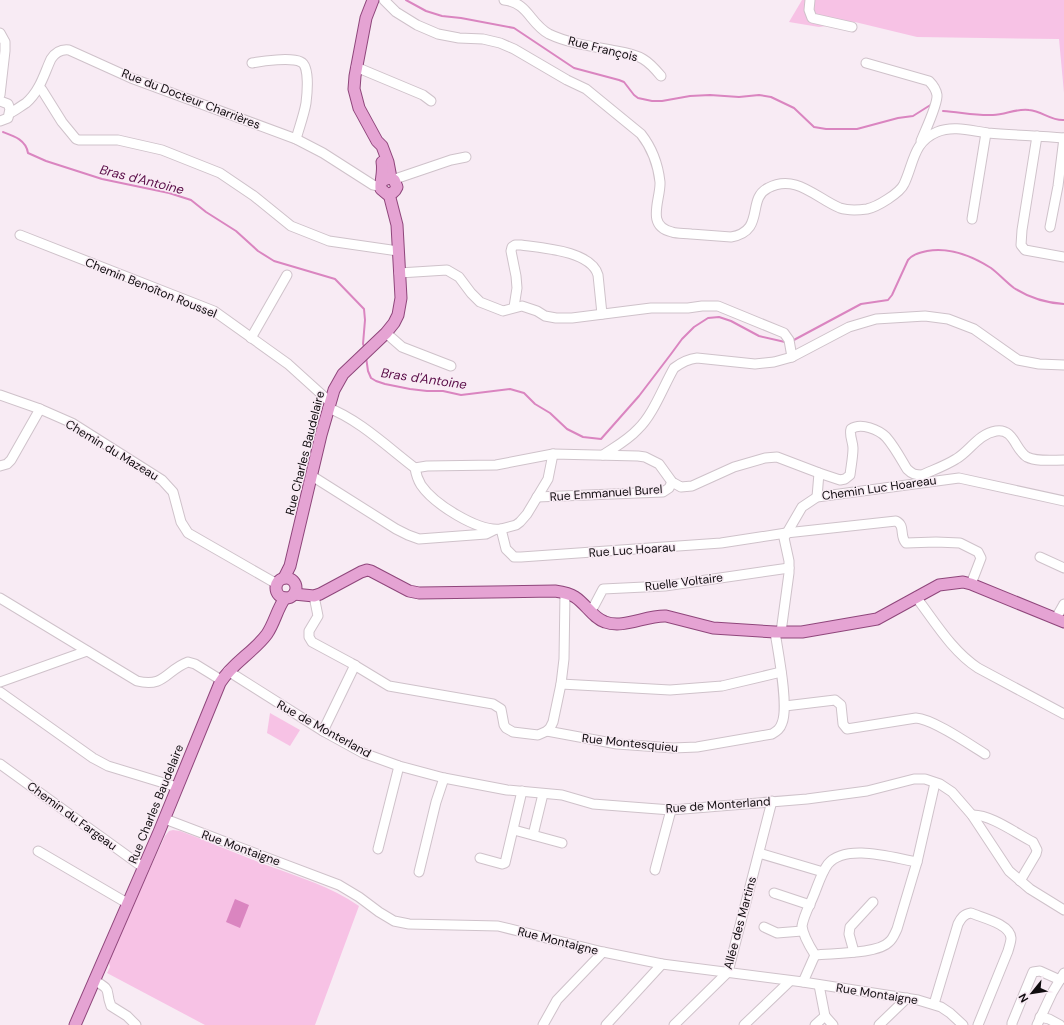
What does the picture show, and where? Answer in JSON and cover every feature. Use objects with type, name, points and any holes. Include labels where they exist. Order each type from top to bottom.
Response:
[{"type":"main road","name":"Rue Charles Baudelaire","points":[[75,1025],[165,819],[221,680],[228,671],[266,634],[291,591],[290,566],[329,405],[338,381],[360,357],[386,333],[394,323],[400,306],[397,225],[389,185],[378,141],[359,108],[354,89],[356,67],[366,18],[372,0]]},
{"type":"main road","points":[[291,591],[320,594],[367,570],[410,591],[419,593],[565,592],[576,597],[598,618],[606,623],[613,624],[622,624],[659,616],[666,616],[713,628],[802,632],[872,620],[886,616],[916,597],[939,585],[962,582],[972,584],[1060,620]]},
{"type":"street","points":[[384,0],[396,12],[417,25],[438,34],[459,38],[484,39],[500,43],[514,49],[567,80],[586,89],[641,134],[647,142],[658,167],[660,183],[656,218],[660,225],[672,232],[731,237],[739,236],[747,230],[753,222],[759,197],[763,192],[768,188],[787,184],[803,187],[841,209],[856,210],[879,205],[904,186],[937,98],[935,89],[929,82],[866,63]]},
{"type":"street","name":"Rue François","points":[[504,0],[512,1],[523,8],[535,22],[548,33],[576,43],[630,54],[644,59],[661,76]]},
{"type":"street","points":[[810,0],[808,10],[812,18],[852,27]]},
{"type":"street","points":[[0,33],[5,42],[4,101],[6,120],[0,121]]},
{"type":"street","name":"Rue du Docteur Charrières","points":[[4,101],[21,106],[39,87],[54,55],[65,49],[132,78],[296,139],[323,153],[373,185],[389,185]]},
{"type":"street","points":[[252,63],[280,59],[301,62],[304,64],[307,74],[306,104],[296,139]]},
{"type":"street","points":[[356,67],[424,95],[431,101]]},
{"type":"street","points":[[39,87],[62,122],[76,139],[118,140],[162,150],[220,173],[254,196],[291,226],[329,241],[398,251]]},
{"type":"street","points":[[921,142],[938,131],[964,129],[986,133],[1064,138],[1058,186],[1050,227]]},
{"type":"street","points":[[972,219],[986,133]]},
{"type":"street","points":[[1037,136],[1022,230],[1022,245],[1025,250],[1064,258]]},
{"type":"street","points":[[389,185],[398,178],[451,160],[466,157]]},
{"type":"street","name":"Chemin Benoîton Roussel","points":[[20,235],[214,311],[288,364],[329,405],[358,424],[415,468]]},
{"type":"street","points":[[514,307],[517,282],[511,251],[512,247],[515,245],[522,245],[567,253],[590,263],[598,275],[602,314]]},
{"type":"street","points":[[399,273],[447,270],[459,277],[480,302],[504,311],[514,307],[528,307],[545,316],[556,318],[572,318],[651,308],[718,306],[784,333],[789,340],[792,356]]},
{"type":"street","points":[[251,338],[287,275]]},
{"type":"street","points":[[603,455],[640,428],[647,419],[672,372],[680,363],[688,359],[697,358],[755,364],[774,362],[792,356],[849,327],[876,319],[925,316],[948,319],[974,329],[1018,360],[1039,364],[1064,365]]},
{"type":"street","points":[[386,333],[402,347],[451,366]]},
{"type":"street","name":"Chemin du Mazeau","points":[[0,395],[40,409],[72,423],[162,480],[173,492],[181,522],[188,533],[291,591]]},
{"type":"street","points":[[0,466],[8,464],[11,460],[40,409]]},
{"type":"street","name":"Rue Emmanuel Burel","points":[[415,468],[427,466],[496,465],[552,454],[645,457],[659,464],[672,482],[681,487],[692,486],[734,467],[765,458],[777,457],[819,474],[840,480],[848,478],[850,475],[853,448],[850,432],[851,429],[861,426],[886,437],[910,473],[917,475],[922,475],[956,459],[983,436],[996,430],[1002,431],[1011,436],[1021,451],[1029,458],[1064,460]]},
{"type":"street","points":[[312,476],[396,529],[414,538],[486,534],[516,525],[527,514],[549,475],[552,454]]},
{"type":"street","points":[[415,468],[422,486],[428,494],[440,504],[456,515],[487,529],[498,530]]},
{"type":"street","points":[[817,497],[819,474]]},
{"type":"street","name":"Chemin Luc Hoareau","points":[[786,533],[802,507],[817,497],[959,478],[1064,501]]},
{"type":"street","name":"Rue Emmanuel Burel","points":[[536,497],[663,492],[669,488],[672,482]]},
{"type":"street","points":[[778,632],[789,568],[784,544],[786,533],[896,521],[899,522],[902,527],[903,541],[906,543],[960,543],[978,552],[981,558],[972,584]]},
{"type":"street","name":"Rue Luc Hoarau","points":[[498,530],[509,553],[514,556],[521,557],[714,544],[786,533]]},
{"type":"street","points":[[1040,557],[1064,568]]},
{"type":"street","name":"Ruelle Voltaire","points":[[589,610],[594,606],[603,589],[665,586],[789,568]]},
{"type":"street","name":"Rue Montesquieu","points":[[291,591],[318,616],[309,631],[309,636],[312,642],[355,665],[389,686],[493,704],[501,709],[506,728],[513,732],[538,735],[547,731],[618,744],[646,747],[684,748],[772,734],[779,729],[782,725],[784,706],[778,632]]},
{"type":"street","points":[[547,731],[553,722],[561,684],[564,659],[565,592]]},
{"type":"street","points":[[916,597],[945,636],[968,662],[1064,714]]},
{"type":"street","points":[[0,598],[137,681],[146,683],[160,681],[175,668],[188,662],[195,664],[221,680]]},
{"type":"street","points":[[1060,620],[1064,604]]},
{"type":"street","points":[[0,682],[87,652]]},
{"type":"street","points":[[324,731],[355,665]]},
{"type":"street","name":"Rue de Monterland","points":[[228,671],[324,731],[363,753],[399,766],[444,778],[507,790],[562,795],[593,804],[671,810],[806,799],[867,791],[914,779],[925,779],[946,787],[952,792],[972,814],[1009,871],[1030,889],[1064,910]]},
{"type":"street","points":[[561,684],[670,690],[722,686],[781,672]]},
{"type":"street","points":[[0,692],[93,758],[108,766],[177,787]]},
{"type":"street","points":[[784,706],[835,700],[841,705],[842,724],[847,728],[916,718],[923,719],[985,754]]},
{"type":"street","name":"Chemin du Fargeau","points":[[0,764],[144,868]]},
{"type":"street","points":[[378,849],[399,766]]},
{"type":"street","points":[[419,872],[436,802],[444,778]]},
{"type":"street","points":[[816,955],[873,950],[884,946],[893,938],[917,862],[936,783]]},
{"type":"street","points":[[480,858],[502,864],[505,863],[522,791]]},
{"type":"street","points":[[533,835],[543,794]]},
{"type":"street","name":"Allée des Martins","points":[[674,1025],[728,972],[772,801]]},
{"type":"street","points":[[655,870],[671,810]]},
{"type":"street","points":[[972,814],[988,817],[1033,842],[1037,850],[1036,854],[1020,881]]},
{"type":"street","name":"Rue Montaigne","points":[[165,819],[338,885],[359,897],[394,922],[409,924],[498,926],[603,952],[662,964],[803,982],[907,998],[941,1006],[963,1025]]},
{"type":"street","points":[[514,830],[562,842]]},
{"type":"street","points":[[38,851],[128,903]]},
{"type":"street","points":[[759,853],[823,872]]},
{"type":"street","points":[[816,955],[802,930],[802,923],[823,872],[834,859],[843,854],[853,853],[876,854],[917,862]]},
{"type":"street","points":[[774,893],[810,904]]},
{"type":"street","points":[[854,952],[849,934],[850,927],[873,902]]},
{"type":"street","points":[[934,1004],[958,924],[963,916],[972,913],[1001,925],[1008,930],[1011,940],[978,1025]]},
{"type":"street","points":[[764,928],[777,933],[802,930]]},
{"type":"street","points":[[543,1025],[557,1000],[603,952]]},
{"type":"street","points":[[803,982],[816,955]]},
{"type":"street","points":[[606,1025],[662,964]]},
{"type":"street","points":[[1012,1025],[1033,972],[1040,971],[1062,977],[1038,1021]]},
{"type":"street","points":[[94,980],[108,989],[111,1006],[127,1016],[136,1025]]},
{"type":"street","points":[[744,1025],[790,981]]},
{"type":"street","points":[[819,985],[825,1016],[833,1025]]},
{"type":"street","points":[[879,1025],[907,998]]},
{"type":"street","points":[[815,1025],[825,1016]]},
{"type":"street","points":[[1038,1021],[1049,1019],[1060,1025]]},
{"type":"shaded area","points":[[802,0],[1064,0],[1064,93],[1059,39],[917,37],[855,22],[819,27],[789,22]]},
{"type":"shaded area","points":[[270,713],[300,730],[290,746],[267,733]]},
{"type":"shaded area","points":[[169,831],[180,831],[315,883],[337,893],[359,906],[315,1025],[205,1025],[107,973],[110,967],[108,959],[165,836]]},
{"type":"shaded area","points":[[235,899],[249,905],[240,928],[226,922]]},
{"type":"waterway","points":[[406,0],[426,11],[442,16],[514,28],[574,68],[624,82],[638,98],[652,101],[662,101],[690,96],[710,95],[739,97],[759,95],[771,97],[794,108],[814,127],[826,129],[857,129],[898,118],[913,116],[932,104]]},
{"type":"waterway","points":[[943,111],[998,115],[1024,110],[1034,111],[1055,119],[1064,120]]},
{"type":"waterway","name":"Bras d'Antoine","points":[[3,132],[22,142],[28,153],[46,161],[102,179],[169,193],[191,200],[206,212],[236,231],[258,251],[274,261],[335,279],[364,309],[365,320],[363,344],[365,349]]},
{"type":"waterway","name":"Bras d'Antoine","points":[[792,341],[861,304],[888,300],[892,295],[908,260],[914,255],[927,251],[944,250],[968,256],[991,268],[1014,288],[1025,294],[1044,301],[1064,304]]},
{"type":"waterway","name":"Bras d'Antoine","points":[[366,357],[368,371],[371,378],[376,381],[410,389],[443,391],[461,395],[510,389],[524,393],[535,404],[550,413],[567,429],[583,437],[601,439],[639,396],[682,339],[694,327],[708,318],[719,317],[731,321],[759,336],[785,342]]}]
